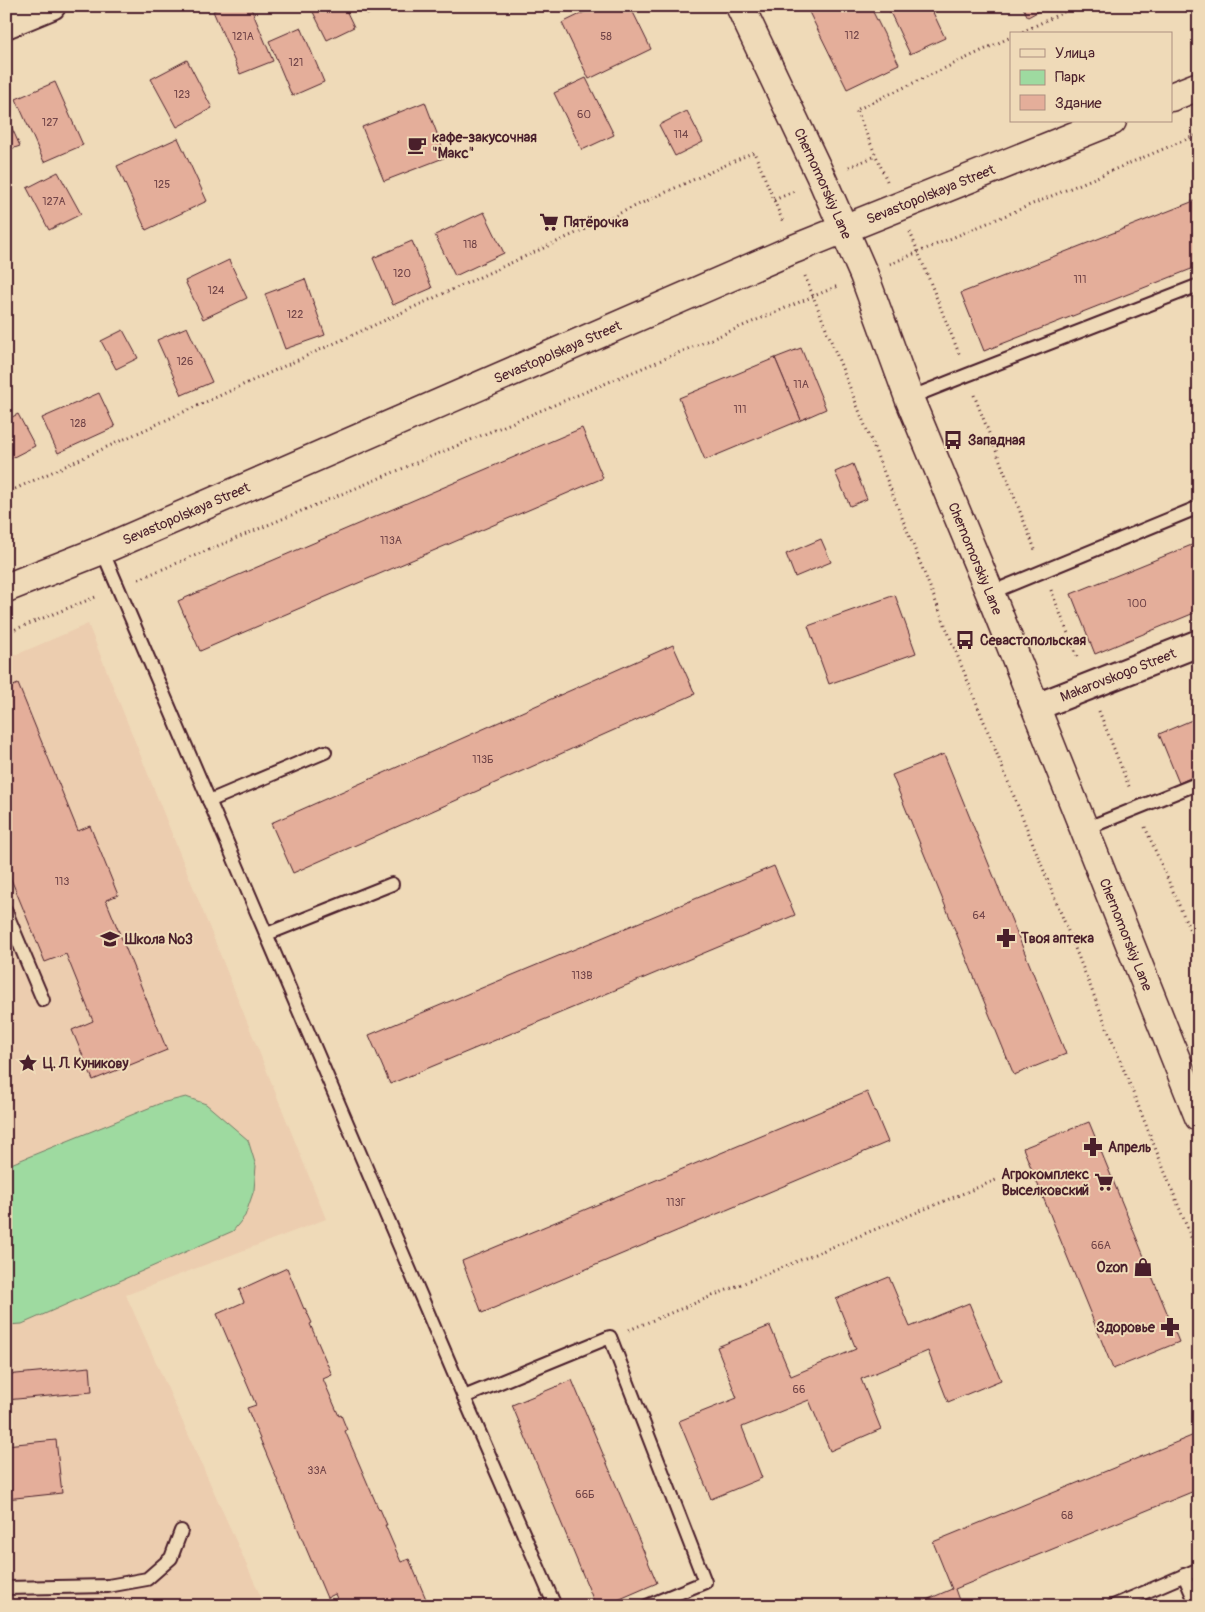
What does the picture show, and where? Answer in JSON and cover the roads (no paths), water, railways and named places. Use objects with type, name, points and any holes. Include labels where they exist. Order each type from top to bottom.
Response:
[{"type":"main road","name":"Chernomorskiy Lane","points":[[740,6],[822,179],[864,275],[909,398],[1036,706],[1199,1117]]},
{"type":"main road","points":[[1172,97],[1199,86]]},
{"type":"main road","name":"Sevastopolskaya Street","points":[[6,588],[102,550],[794,249],[1110,122]]},
{"type":"street","points":[[6,26],[52,6]]},
{"type":"street","name":"Makarovskogo Street","points":[[1036,706],[1199,643]]},
{"type":"lane","points":[[909,398],[1199,285]]},
{"type":"lane","points":[[990,593],[1199,507]]},
{"type":"lane","points":[[102,550],[555,1606]]},
{"type":"lane","points":[[209,801],[325,752]]},
{"type":"lane","points":[[1085,829],[1199,783]]},
{"type":"lane","points":[[267,934],[392,884]]},
{"type":"lane","points":[[6,912],[43,1000]]},
{"type":"lane","points":[[464,1397],[610,1337],[705,1582],[647,1606]]},
{"type":"lane","points":[[6,1588],[108,1586],[147,1579],[171,1558],[181,1531]]},
{"type":"lane","points":[[1113,1606],[1199,1569]]},
{"type":"lane","points":[[1184,1575],[1197,1606]]},
{"type":"place","name":"кафе-закусочная \"Макс\"","points":[[417,145]]},
{"type":"place","name":"Пятёрочка","points":[[549,222]]},
{"type":"place","name":"Западная","points":[[953,440]]},
{"type":"place","name":"Севастопольская","points":[[965,640]]},
{"type":"place","name":"Твоя аптека","points":[[1006,938]]},
{"type":"place","name":"Школа №3","points":[[110,939]]},
{"type":"place","name":"Ц. Л. Куникову","points":[[28,1063]]},
{"type":"place","name":"Апрель","points":[[1093,1147]]},
{"type":"place","name":"Агрокомплекс Выселковский","points":[[1104,1182]]},
{"type":"place","name":"Ozon","points":[[1143,1267]]},
{"type":"place","name":"Здоровье","points":[[1170,1327]]}]
